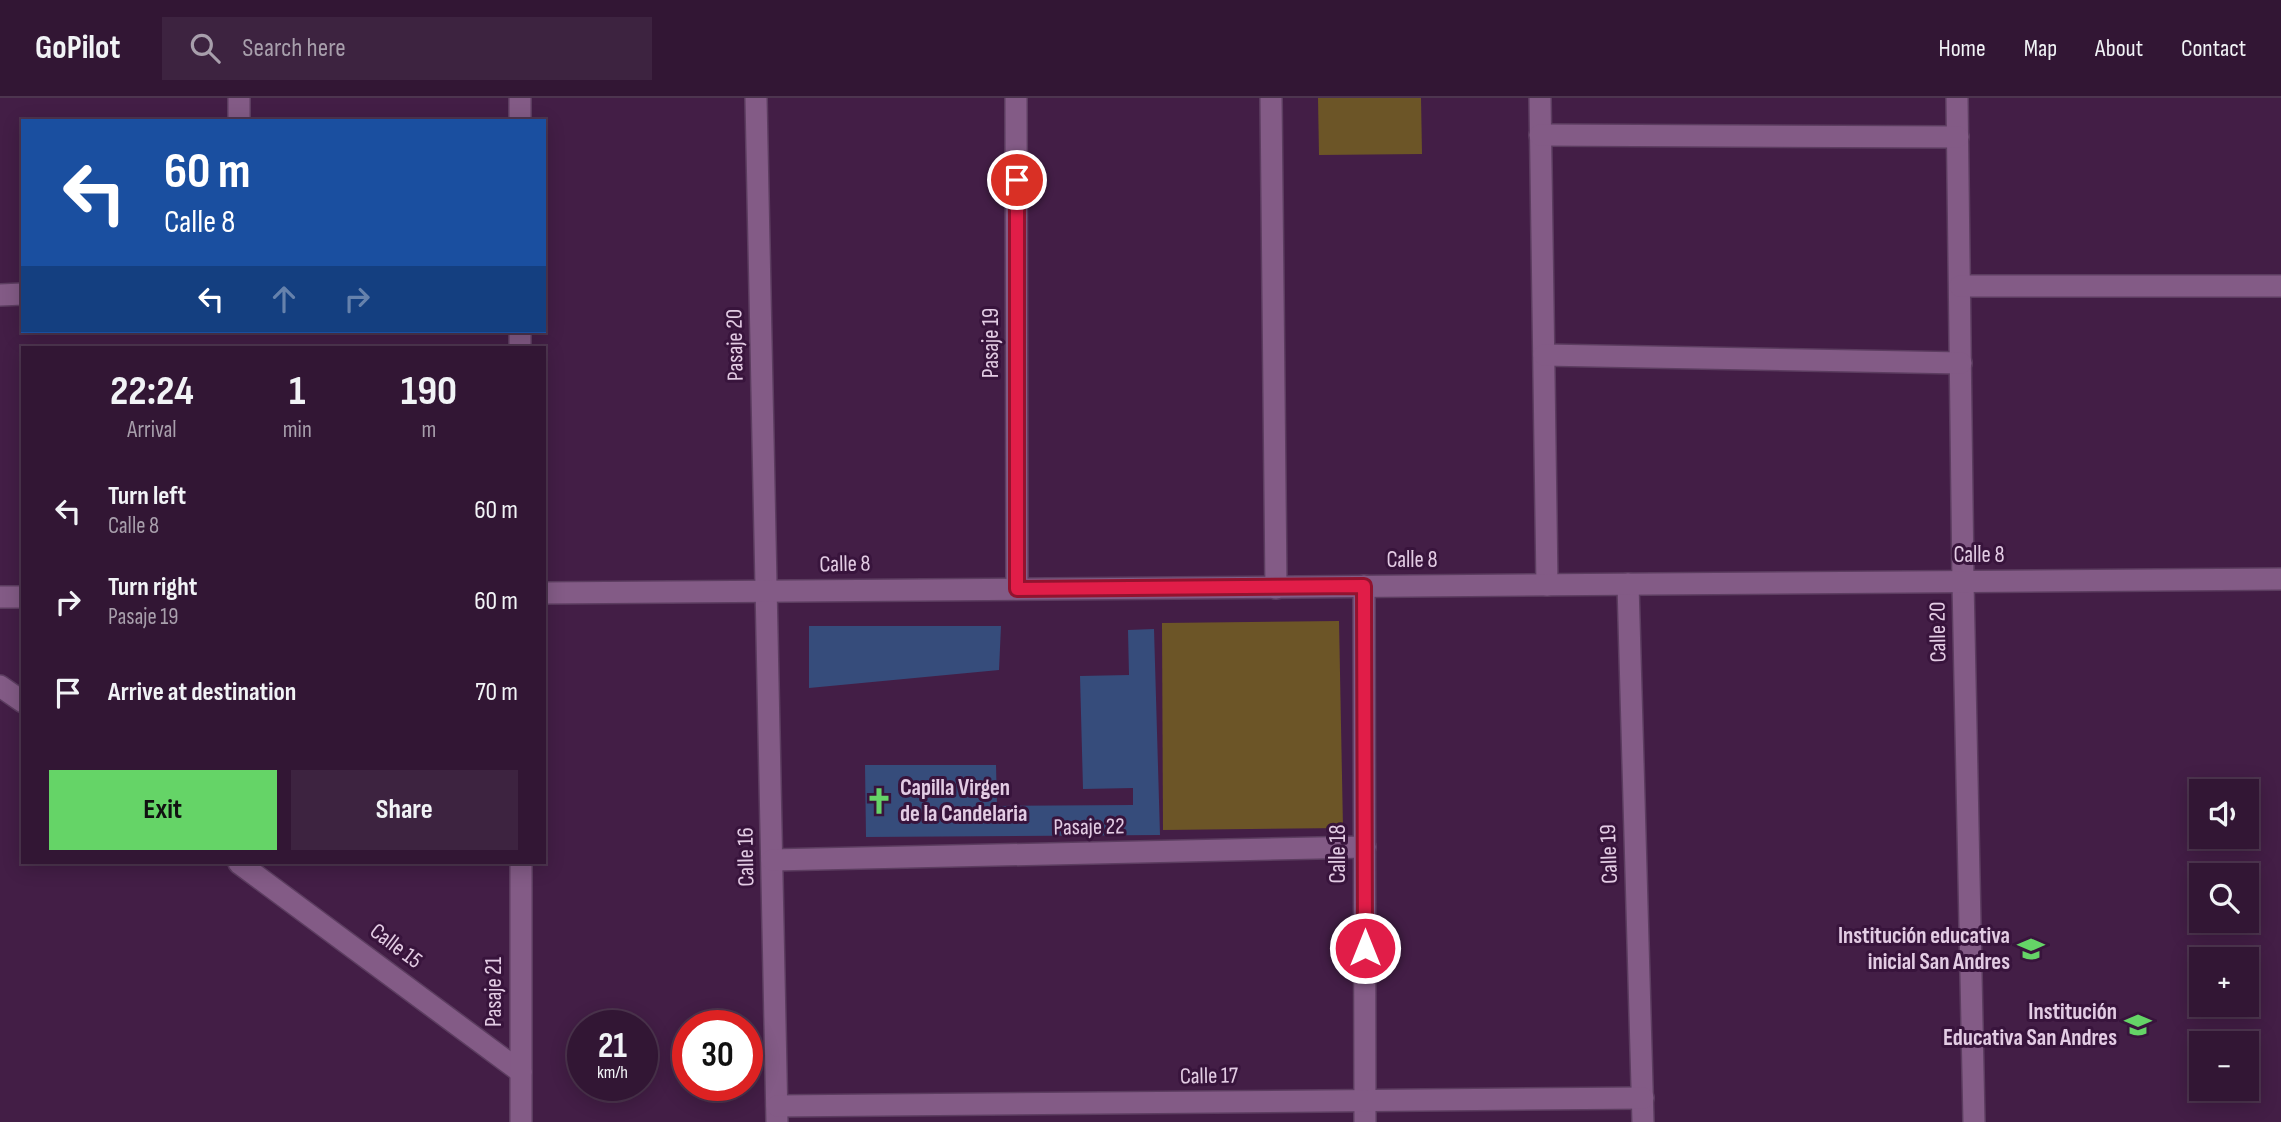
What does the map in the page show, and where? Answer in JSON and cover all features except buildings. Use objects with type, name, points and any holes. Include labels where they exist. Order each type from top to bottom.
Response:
[{"type":"street","points":[[239,98],[239,119]]},
{"type":"street","points":[[520,98],[520,119]]},
{"type":"street","name":"Pasaje 20","points":[[756,98],[766,591]]},
{"type":"street","name":"Pasaje 19","points":[[1016,98],[1017,589]]},
{"type":"street","points":[[1271,98],[1276,587]]},
{"type":"street","points":[[1540,98],[1547,585]]},
{"type":"street","name":"Calle 20","points":[[1957,98],[1974,1122]]},
{"type":"street","points":[[1540,135],[1958,137]]},
{"type":"street","points":[[1959,286],[2281,286]]},
{"type":"street","points":[[0,295],[21,294]]},
{"type":"street","points":[[1544,355],[1961,363]]},
{"type":"street","name":"Calle 8","points":[[546,593],[2281,579]]},
{"type":"street","name":"Calle 19","points":[[1628,584],[1643,1122]]},
{"type":"street","name":"Calle 18","points":[[1364,586],[1365,1122]]},
{"type":"street","name":"Calle 16","points":[[766,591],[777,1114]]},
{"type":"street","points":[[0,597],[21,597]]},
{"type":"street","points":[[0,685],[21,701]]},
{"type":"street","name":"Pasaje 22","points":[[772,860],[1365,847]]},
{"type":"street","name":"Calle 15","points":[[240,864],[521,1072]]},
{"type":"street","name":"Pasaje 21","points":[[521,864],[521,1122]]},
{"type":"street","name":"Calle 17","points":[[777,1114],[1366,1100],[1643,1098]]},
{"type":"shaded area","points":[[1318,98],[1421,98],[1422,154],[1319,155]]},
{"type":"shaded area","points":[[1339,621],[1343,828],[1163,830],[1162,623]]},
{"type":"place","name":"Capilla Virgen de la Candelaria","points":[[879,801]]},
{"type":"place","name":"Institución educativa inicial San Andres","points":[[2031,949]]},
{"type":"place","name":"Institución Educativa San Andres","points":[[2138,1025]]},
{"type":"route","points":[[1017,180],[1017,589],[1364,586],[1365,948]]}]
